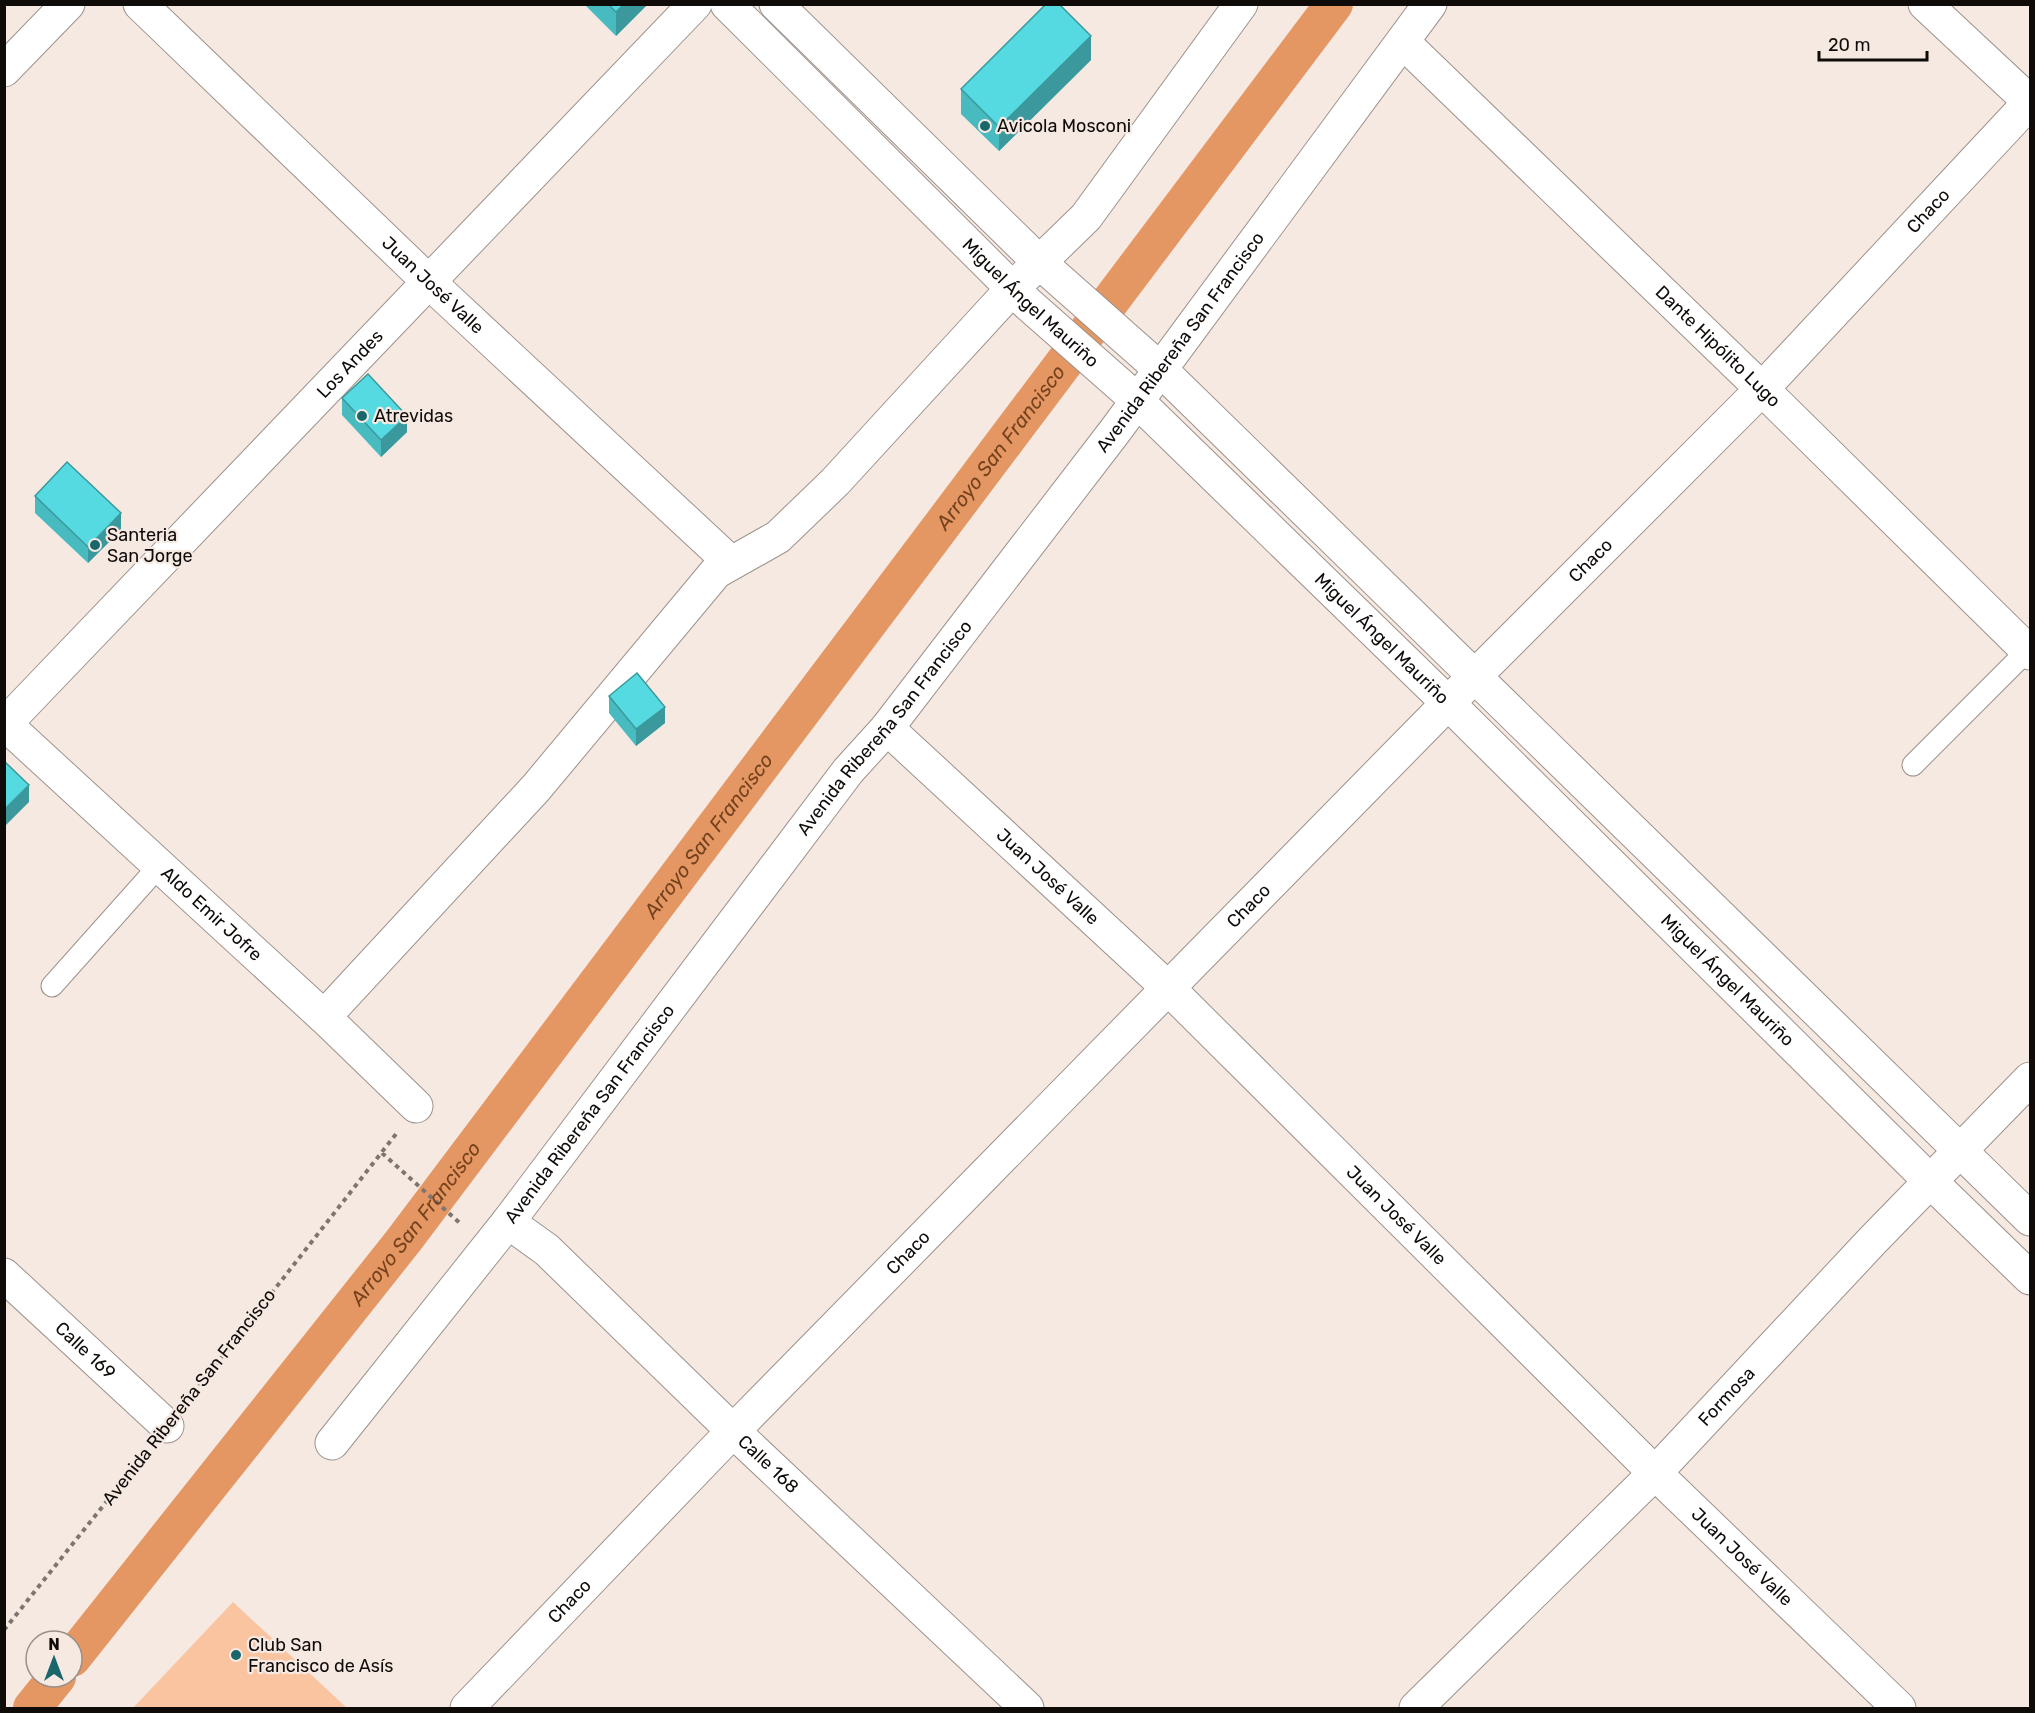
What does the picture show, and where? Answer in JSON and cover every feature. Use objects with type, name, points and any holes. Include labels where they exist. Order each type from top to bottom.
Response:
[{"type":"street","points":[[4,70],[68,4]]},
{"type":"street","name":"Juan José Valle","points":[[140,4],[430,283],[731,563]]},
{"type":"street","name":"Los Andes","points":[[5,724],[695,4]]},
{"type":"street","name":"Miguel Ángel Mauriño","points":[[727,4],[1020,295],[1128,393],[1448,703],[1930,1181],[2031,1278]]},
{"type":"street","name":"Miguel Ángel Mauriño","points":[[776,4],[1044,267],[1152,362],[2031,1219]]},
{"type":"street","points":[[324,1017],[536,788],[716,572],[778,537],[1020,295],[1097,204],[1242,4]]},
{"type":"street","name":"Avenida Ribereña San Francisco","points":[[332,1443],[508,1222],[848,771],[887,728],[1128,393],[1403,42],[1430,4]]},
{"type":"street","points":[[1925,4],[2031,102]]},
{"type":"street","name":"Dante Hipólito Lugo","points":[[1403,42],[2029,651]]},
{"type":"street","name":"Chaco","points":[[467,1708],[733,1431],[1448,703],[1762,389],[2031,102]]},
{"type":"street","name":"Aldo Emir Jofre","points":[[5,724],[324,1017],[416,1106]]},
{"type":"street","name":"Juan José Valle","points":[[887,728],[1168,988],[1655,1473],[1899,1708]]},
{"type":"street","name":"Formosa","points":[[1416,1708],[1655,1473],[1930,1181],[2031,1079]]},
{"type":"street","name":"Calle 168","points":[[508,1222],[548,1250],[733,1431],[1027,1708]]},
{"type":"street","name":"Calle 169","points":[[4,1275],[166,1426]]},
{"type":"lane","points":[[1913,765],[2029,651]]},
{"type":"lane","points":[[52,986],[159,866]]},
{"type":"path","name":"Avenida Ribereña San Francisco","points":[[4,1630],[382,1153],[416,1106]]},
{"type":"path","points":[[382,1153],[469,1231]]},
{"type":"shaded area","name":"Club San Francisco de Asís","points":[[233,1602],[347,1708],[133,1708]]},
{"type":"building","points":[[608,4],[624,4],[616,12]]},
{"type":"building","points":[[1046,4],[1059,4],[1091,36],[999,127],[961,89]]},
{"type":"building","points":[[368,374],[407,416],[381,440],[342,398]]},
{"type":"building","points":[[67,462],[121,513],[88,547],[35,496]]},
{"type":"building","points":[[637,673],[665,707],[636,729],[609,696]]},
{"type":"building","points":[[4,761],[29,785],[4,810]]},
{"type":"waterway","name":"Arroyo San Francisco","points":[[84,1643],[404,1240],[1334,4]]},
{"type":"waterway","name":"Arroyo San Francisco","points":[[32,1708],[47,1689]]},
{"type":"place","name":"Avicola Mosconi","points":[[985,126]]},
{"type":"place","name":"Atrevidas","points":[[362,416]]},
{"type":"place","name":"Santeria San Jorge","points":[[95,545]]},
{"type":"place","name":"Club San Francisco de Asís","points":[[236,1655]]}]
